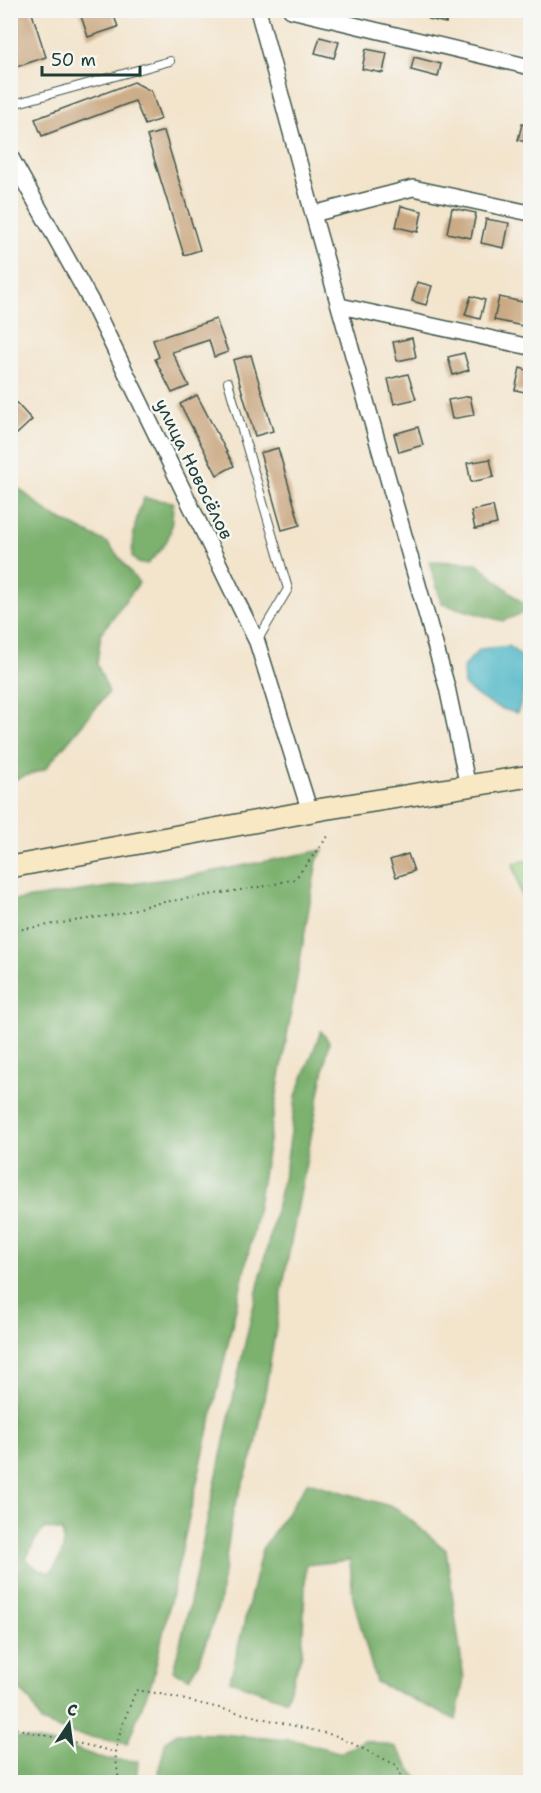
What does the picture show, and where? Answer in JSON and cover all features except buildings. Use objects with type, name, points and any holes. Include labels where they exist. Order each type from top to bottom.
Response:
[{"type":"street","points":[[258,10],[447,687],[468,787]]},
{"type":"street","points":[[291,10],[531,67]]},
{"type":"street","name":"улица Новосёлов","points":[[10,156],[93,305],[257,642],[310,812]]},
{"type":"street","points":[[314,214],[413,188],[531,213]]},
{"type":"street","points":[[340,306],[531,346]]},
{"type":"street","points":[[10,867],[310,812],[531,776]]},
{"type":"lane","points":[[10,105],[170,61]]},
{"type":"lane","points":[[228,382],[288,589],[257,642]]},
{"type":"path","points":[[10,931],[119,914],[152,904],[266,886],[295,879],[329,835]]},
{"type":"path","points":[[119,1782],[115,1752],[136,1690],[337,1736],[396,1765],[403,1782]]},
{"type":"path","points":[[10,1727],[115,1752]]},
{"type":"green space","points":[[11,482],[50,514],[108,543],[139,583],[101,633],[97,664],[109,692],[45,769],[11,781]]},
{"type":"green space","points":[[144,498],[173,502],[169,537],[161,550],[147,564],[138,563],[132,557],[135,526]]},
{"type":"green space","points":[[429,561],[477,563],[530,610],[503,621],[442,604]]},
{"type":"green space","points":[[323,850],[317,861],[254,1228],[153,1678],[127,1744],[70,1733],[41,1722],[32,1703],[16,1685],[11,1655],[11,901],[194,875]],"holes":[[[45,1528],[62,1531],[62,1553],[50,1573],[37,1569],[26,1559],[36,1539]]]},
{"type":"green space","points":[[530,860],[530,928],[513,863]]},
{"type":"green space","points":[[321,1031],[329,1042],[286,1268],[256,1446],[233,1511],[219,1605],[199,1662],[189,1678],[173,1671],[286,1166],[296,1096]]},
{"type":"green space","points":[[308,1482],[396,1508],[446,1550],[464,1679],[456,1720],[376,1682],[353,1598],[350,1560],[306,1565],[302,1653],[286,1700],[230,1681],[262,1549]]},
{"type":"green space","points":[[177,1733],[220,1734],[298,1741],[342,1753],[364,1740],[396,1747],[419,1782],[156,1782],[166,1741]]},
{"type":"green space","points":[[10,1736],[67,1746],[104,1759],[138,1761],[136,1782],[11,1782]]},
{"type":"water","points":[[509,646],[521,656],[522,664],[523,692],[517,713],[488,703],[464,685],[463,667],[480,649]]}]
